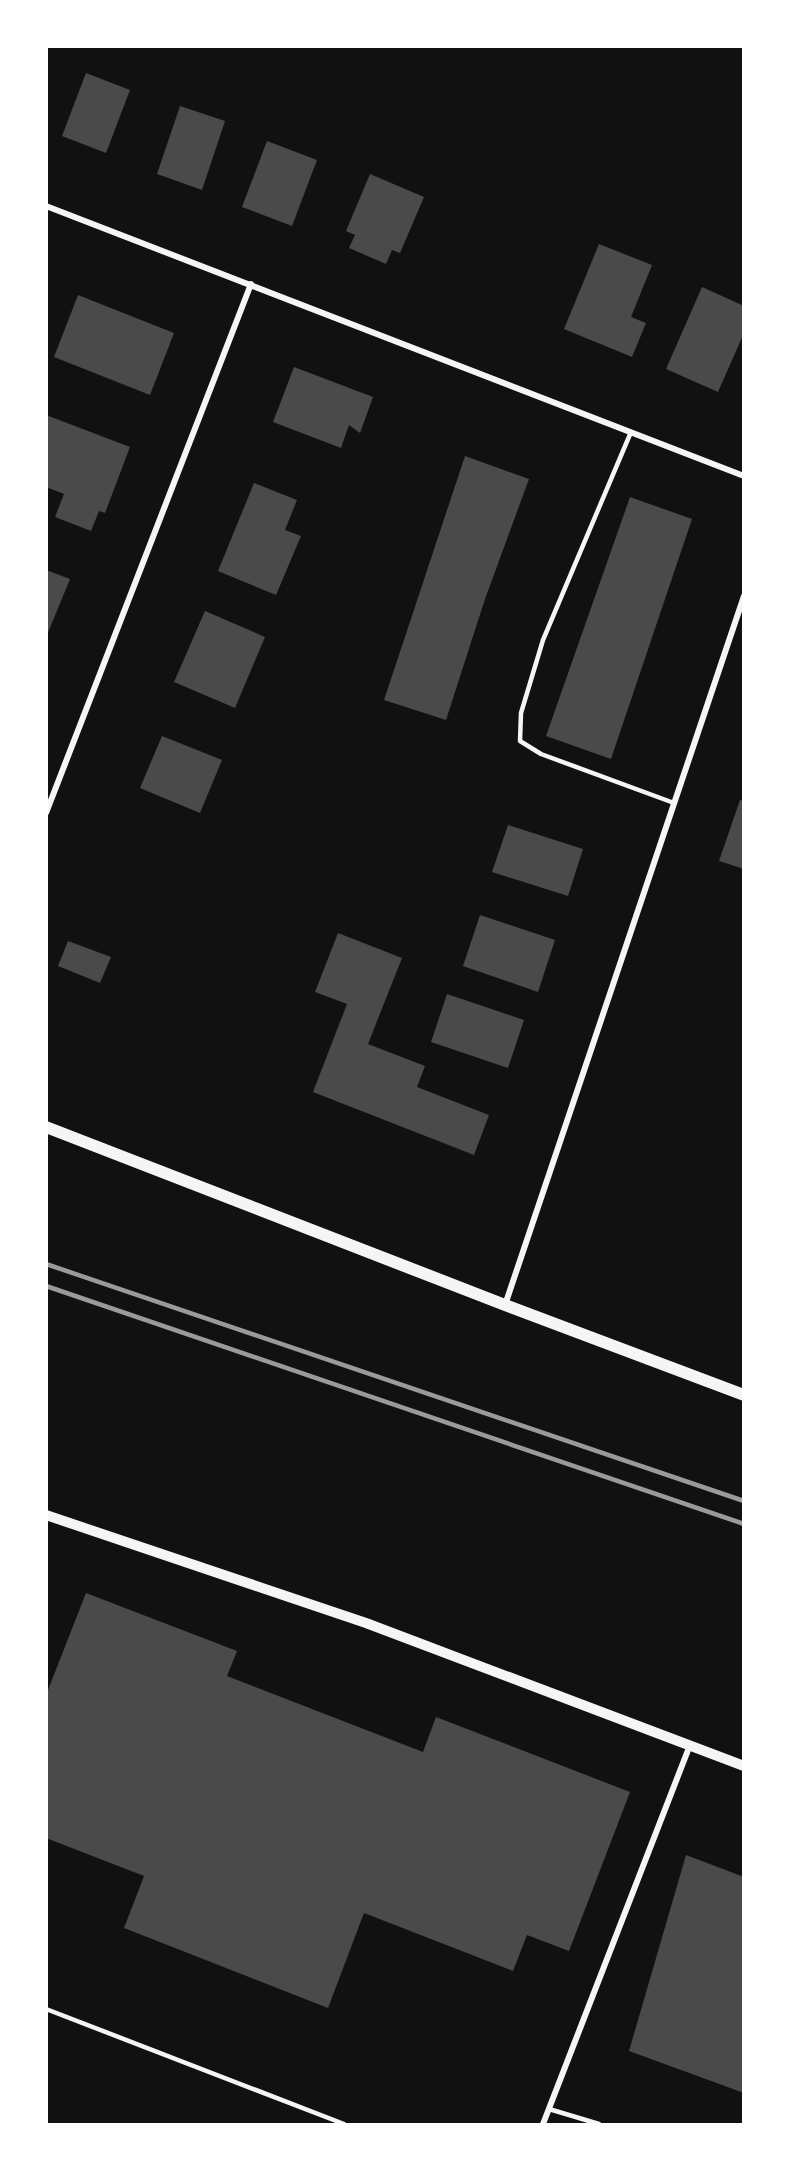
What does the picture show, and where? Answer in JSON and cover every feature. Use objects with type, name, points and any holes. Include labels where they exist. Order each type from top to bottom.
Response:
[{"type":"main road","points":[[46,1127],[744,1395]]},
{"type":"street","points":[[46,206],[744,476]]},
{"type":"street","points":[[46,813],[251,284]]},
{"type":"street","points":[[505,1305],[744,596]]},
{"type":"street","points":[[46,1515],[366,1623],[744,1766]]},
{"type":"street","points":[[543,2124],[690,1744]]},
{"type":"lane","points":[[631,432],[543,640],[521,713],[520,741],[541,754],[674,803]]},
{"type":"lane","points":[[46,2009],[344,2124]]},
{"type":"lane","points":[[549,2109],[599,2124]]},
{"type":"building","points":[[86,73],[130,90],[106,153],[62,136]]},
{"type":"building","points":[[180,106],[225,121],[202,190],[157,174]]},
{"type":"building","points":[[267,141],[317,160],[292,226],[242,207]]},
{"type":"building","points":[[370,174],[424,197],[400,253],[392,250],[386,264],[349,248],[355,235],[346,231]]},
{"type":"building","points":[[599,244],[652,265],[631,317],[646,323],[632,357],[564,329]]},
{"type":"building","points":[[702,287],[744,306],[744,333],[718,392],[666,369]]},
{"type":"building","points":[[78,295],[174,333],[150,395],[54,357]]},
{"type":"building","points":[[294,367],[373,397],[360,433],[349,425],[341,448],[273,422]]},
{"type":"building","points":[[46,415],[130,447],[105,513],[99,511],[91,531],[55,517],[64,494],[46,487]]},
{"type":"building","points":[[465,456],[529,479],[485,599],[446,720],[384,700]]},
{"type":"building","points":[[254,483],[297,500],[285,530],[301,536],[276,595],[218,571]]},
{"type":"building","points":[[630,497],[692,519],[611,759],[546,736]]},
{"type":"building","points":[[46,570],[70,579],[47,635],[46,635]]},
{"type":"building","points":[[205,611],[265,637],[235,708],[174,682]]},
{"type":"building","points":[[162,736],[222,760],[200,813],[140,788]]},
{"type":"building","points":[[740,800],[744,801],[744,869],[719,861]]},
{"type":"building","points":[[508,825],[583,849],[568,896],[492,872]]},
{"type":"building","points":[[480,915],[555,940],[538,992],[463,966]]},
{"type":"building","points":[[338,933],[402,958],[368,1044],[425,1066],[417,1087],[489,1115],[474,1155],[313,1092],[347,1004],[315,992]]},
{"type":"building","points":[[68,941],[111,957],[100,983],[58,966]]},
{"type":"building","points":[[447,994],[524,1020],[508,1068],[431,1042]]},
{"type":"building","points":[[86,1593],[237,1651],[227,1676],[423,1752],[436,1717],[630,1792],[569,1951],[527,1935],[513,1971],[364,1913],[328,2008],[124,1928],[144,1876],[46,1838],[46,1695]]},
{"type":"building","points":[[686,1855],[744,1877],[744,2093],[629,2051]]},
{"type":"railway","points":[[46,1264],[744,1501]]},
{"type":"railway","points":[[46,1286],[744,1524]]}]
